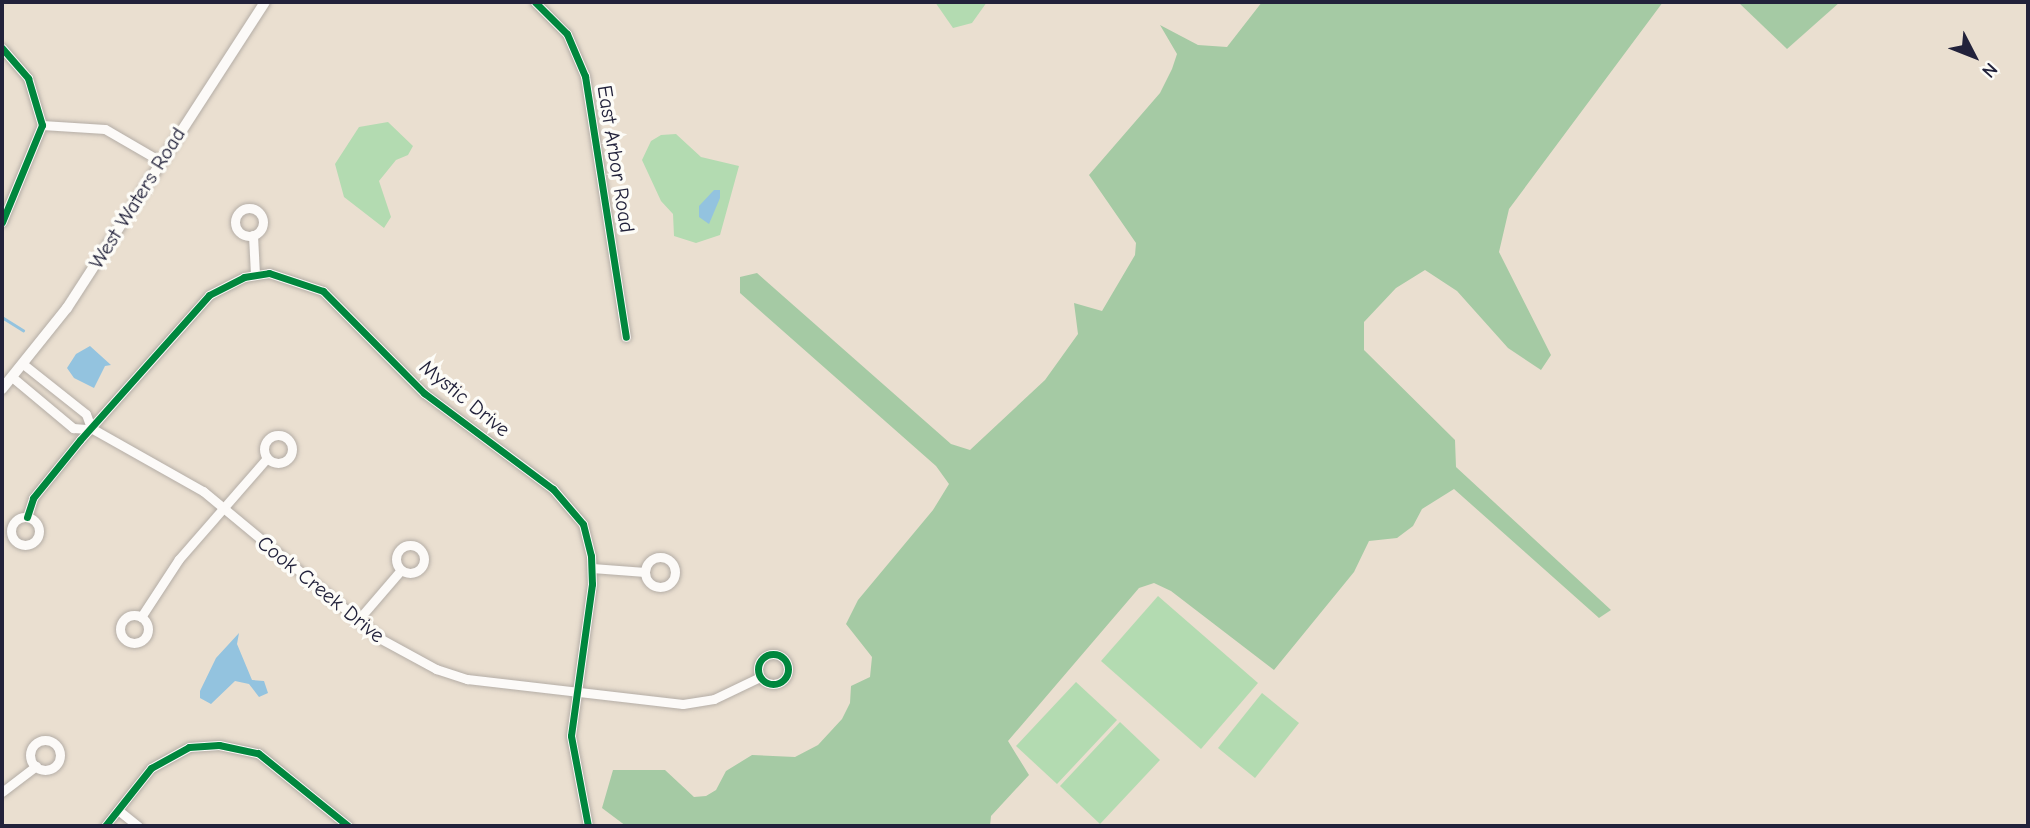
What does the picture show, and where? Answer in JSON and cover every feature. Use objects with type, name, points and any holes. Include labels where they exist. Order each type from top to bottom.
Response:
[{"type":"street","name":"West Waters Road","points":[[2,388],[67,308],[265,2]]},
{"type":"street","name":"East Arbor Road","points":[[535,2],[567,34],[585,76],[626,337]]},
{"type":"street","points":[[2,48],[28,78],[42,125],[2,222]]},
{"type":"street","points":[[42,125],[105,129],[160,161]]},
{"type":"street","points":[[253,235],[255,275]]},
{"type":"street","name":"Mystic Drive","points":[[27,517],[33,498],[209,295],[255,275],[283,276],[323,290],[424,393],[553,489],[583,524],[592,568],[576,693],[572,759],[588,826]]},
{"type":"street","name":"Cook Creek Drive","points":[[23,364],[86,414],[91,428]]},
{"type":"street","name":"Cook Creek Drive","points":[[12,377],[73,428],[91,428],[149,465],[182,478],[397,650],[436,669],[467,680],[684,704],[714,699],[760,677]]},
{"type":"street","points":[[141,617],[179,559],[267,458]]},
{"type":"street","points":[[592,568],[645,572]]},
{"type":"street","points":[[358,620],[401,570]]},
{"type":"street","points":[[105,826],[151,768],[170,755],[190,747],[237,746],[279,767],[348,826]]},
{"type":"street","points":[[2,792],[26,778],[36,766]]},
{"type":"street","points":[[118,810],[138,826]]},
{"type":"green space","points":[[935,2],[987,2],[972,23],[953,28]]},
{"type":"green space","points":[[1262,2],[1663,2],[1509,209],[1499,252],[1551,355],[1541,370],[1508,348],[1457,291],[1425,270],[1396,288],[1364,322],[1364,350],[1455,440],[1456,467],[1611,610],[1599,618],[1454,489],[1422,509],[1413,526],[1397,538],[1369,541],[1354,572],[1274,670],[1171,591],[1154,583],[1139,588],[1008,741],[1029,775],[991,816],[990,826],[626,826],[602,808],[613,770],[665,770],[694,797],[706,796],[716,790],[726,771],[752,755],[795,757],[818,745],[842,719],[850,703],[851,686],[870,677],[872,657],[846,624],[858,600],[933,510],[949,484],[936,466],[740,293],[740,277],[757,273],[951,444],[970,450],[1045,380],[1078,334],[1074,303],[1102,311],[1135,255],[1136,243],[1089,175],[1160,93],[1172,69],[1177,54],[1160,25],[1198,45],[1227,47]]},
{"type":"green space","points":[[1738,2],[1840,2],[1787,49]]},
{"type":"green space","points":[[388,122],[413,146],[408,155],[396,160],[379,181],[391,217],[384,228],[344,197],[335,164],[359,127]]},
{"type":"green space","points":[[676,134],[701,157],[739,166],[720,235],[696,243],[674,236],[673,214],[661,201],[642,160],[651,141],[661,135]]},
{"type":"green space","points":[[1158,596],[1258,683],[1201,749],[1101,661]]},
{"type":"green space","points":[[1076,682],[1117,720],[1057,784],[1016,746]]},
{"type":"green space","points":[[1262,693],[1299,723],[1255,778],[1218,748]]},
{"type":"green space","points":[[1120,722],[1160,760],[1100,824],[1060,786]]},
{"type":"water","points":[[714,190],[720,190],[720,198],[709,224],[699,217],[699,206]]},
{"type":"water","points":[[90,346],[111,365],[105,366],[94,388],[74,378],[67,368],[76,354]]},
{"type":"water","points":[[239,633],[237,644],[252,680],[264,681],[268,693],[259,697],[249,684],[235,681],[211,704],[200,698],[200,691],[216,658]]},
{"type":"waterway","points":[[2,317],[23,330]]},
{"type":"cycle path","points":[[535,2],[567,34],[585,76],[626,337]]},
{"type":"cycle path","points":[[2,48],[28,78],[42,125],[2,222]]},
{"type":"cycle path","points":[[27,517],[33,498],[80,440],[209,295],[244,277],[269,273],[323,291],[424,393],[553,489],[583,524],[591,556],[592,584],[571,736],[588,826]]},
{"type":"cycle path","points":[[773,654],[784,658],[788,669],[784,680],[773,684],[762,680],[758,669],[762,658],[773,654]]},
{"type":"cycle path","points":[[105,826],[151,768],[189,747],[219,745],[258,753],[348,826]]}]
